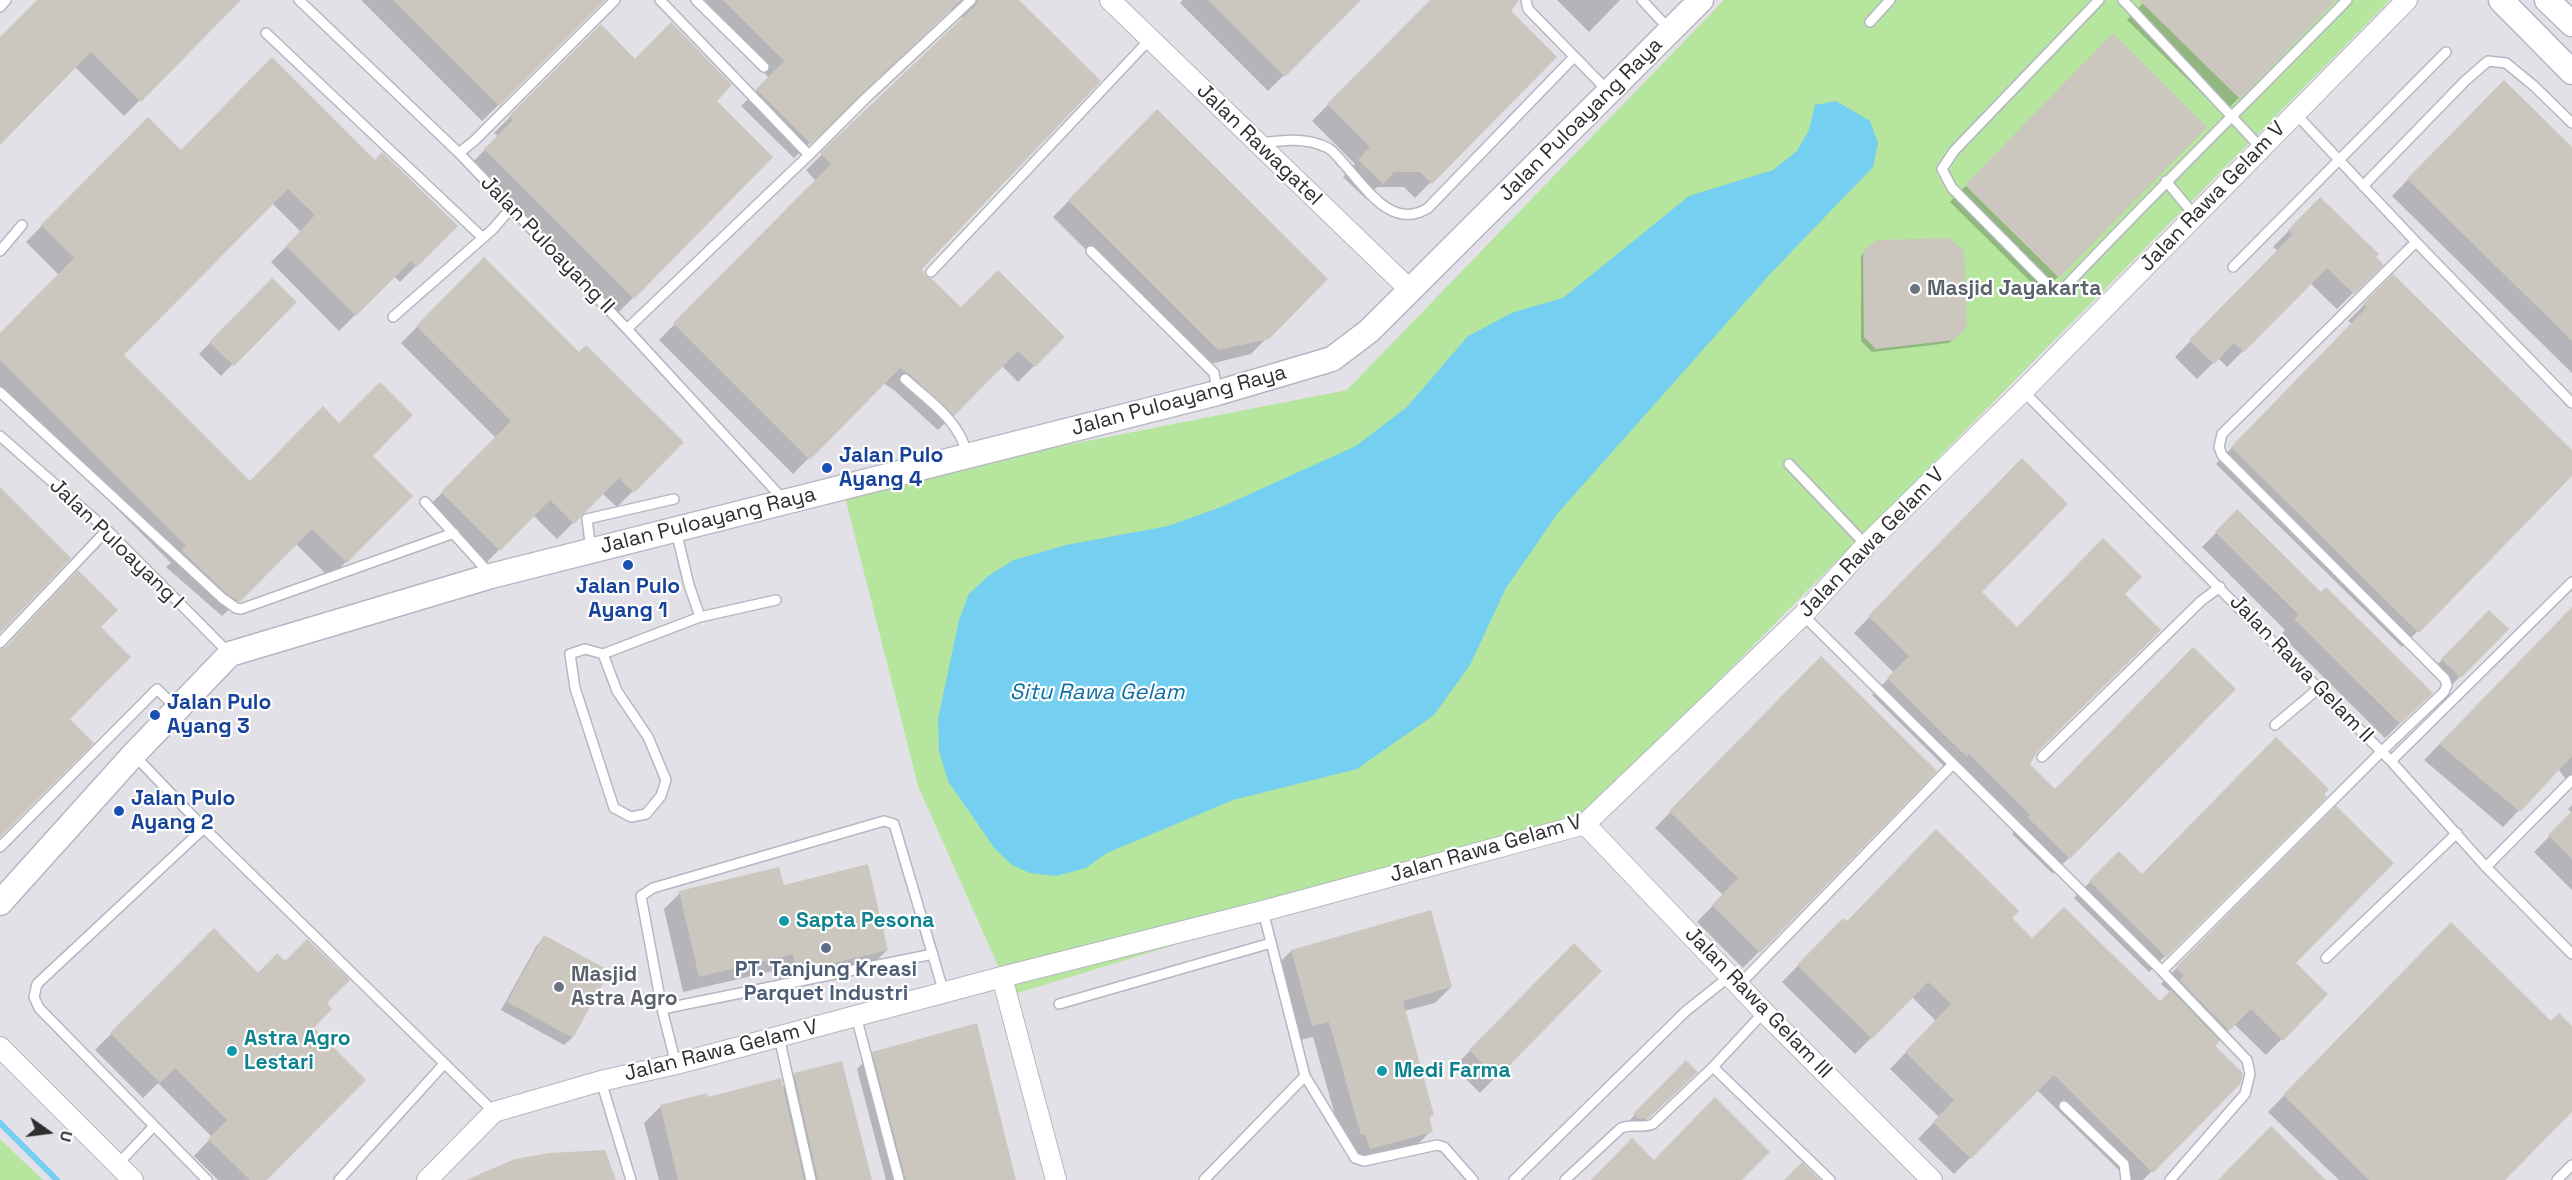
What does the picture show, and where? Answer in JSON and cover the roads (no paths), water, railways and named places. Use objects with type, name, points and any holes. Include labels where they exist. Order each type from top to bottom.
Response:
[{"type":"street","name":"Jalan Rawagatel","points":[[1110,0],[1409,289]]},
{"type":"street","name":"Jalan Puloayang Raya","points":[[0,903],[134,754],[230,654],[491,576],[1217,393],[1332,359],[1369,330],[1701,0]]},
{"type":"street","name":"Jalan Rawa Gelam V","points":[[427,1180],[494,1112],[601,1081],[676,1064],[1002,976],[1263,911],[1585,825],[1803,615],[1866,545],[2023,391],[2407,0]]},
{"type":"street","points":[[2501,0],[2572,72]]},
{"type":"street","points":[[2547,0],[2572,24]]},
{"type":"street","name":"Jalan Rawa Gelam III","points":[[1585,825],[1925,1178]]},
{"type":"street","points":[[1002,976],[1056,1180]]},
{"type":"street","points":[[0,1047],[133,1180]]},
{"type":"lane","points":[[0,7],[6,0]]},
{"type":"lane","name":"Jalan Puloayang II","points":[[299,0],[459,153],[627,330],[784,501]]},
{"type":"lane","points":[[459,153],[474,141],[615,0]]},
{"type":"lane","points":[[660,0],[809,155]]},
{"type":"lane","points":[[696,0],[764,67]]},
{"type":"lane","points":[[627,330],[970,0]]},
{"type":"lane","points":[[1526,0],[1528,9],[1609,93]]},
{"type":"lane","points":[[1642,0],[1670,31]]},
{"type":"lane","points":[[1870,22],[1890,0]]},
{"type":"lane","points":[[2099,0],[1954,151],[1941,169],[1952,188],[2054,291],[2065,288],[2166,181],[2233,117],[2347,0]]},
{"type":"lane","points":[[2123,0],[2261,148]]},
{"type":"lane","points":[[266,33],[483,238]]},
{"type":"lane","points":[[931,272],[1150,39]]},
{"type":"lane","points":[[2233,267],[2446,52]]},
{"type":"lane","points":[[1257,144],[1291,139],[1310,141],[1330,149],[1393,213],[1404,216],[1418,214],[1428,208],[1574,57]]},
{"type":"lane","points":[[2363,186],[2465,81],[2488,61],[2506,63],[2534,86],[2572,123]]},
{"type":"lane","points":[[2295,113],[2572,403]]},
{"type":"lane","points":[[2166,181],[2195,216]]},
{"type":"lane","points":[[393,317],[483,238],[511,208]]},
{"type":"lane","points":[[0,251],[22,225]]},
{"type":"lane","points":[[2162,971],[2444,692],[2447,685],[2445,679],[2222,455],[2219,447],[2222,434],[2416,242]]},
{"type":"lane","points":[[1091,251],[1214,373],[1217,393]]},
{"type":"lane","points":[[905,379],[956,425],[963,438],[967,456]]},
{"type":"lane","name":"Jalan Rawa Gelam II","points":[[2023,391],[2391,761],[2486,867],[2572,954]]},
{"type":"lane","points":[[0,392],[222,598],[236,608],[241,609],[454,532]]},
{"type":"lane","name":"Jalan Puloayang I","points":[[0,436],[107,530],[230,654]]},
{"type":"lane","points":[[1789,464],[1866,545]]},
{"type":"lane","points":[[591,550],[587,519],[674,500]]},
{"type":"lane","points":[[425,502],[491,576]]},
{"type":"lane","points":[[676,529],[689,585],[700,617]]},
{"type":"lane","points":[[0,643],[107,530]]},
{"type":"lane","points":[[2391,761],[2572,582]]},
{"type":"lane","points":[[2042,757],[2200,602],[2220,587]]},
{"type":"lane","points":[[603,654],[617,691],[648,737],[666,780],[661,796],[646,814],[631,818],[614,808],[575,688],[570,654],[585,649],[603,654],[700,617],[776,600]]},
{"type":"lane","points":[[1803,615],[2162,971],[2247,1060],[2250,1074],[2245,1094],[2170,1180]]},
{"type":"lane","points":[[2275,725],[2319,688]]},
{"type":"lane","points":[[0,847],[158,689],[177,709]]},
{"type":"lane","points":[[134,754],[204,828],[494,1112]]},
{"type":"lane","points":[[1514,1180],[1686,1011],[1735,980],[1952,765]]},
{"type":"lane","points":[[2486,867],[2572,780]]},
{"type":"lane","points":[[676,1064],[662,1009],[641,896],[653,888],[884,821],[894,824],[944,993]]},
{"type":"lane","points":[[204,828],[38,984],[34,997],[39,1008],[207,1180]]},
{"type":"lane","points":[[2326,958],[2457,833]]},
{"type":"lane","points":[[1263,911],[1305,1076],[1355,1158],[1364,1161],[1437,1144],[1444,1147],[1473,1180]]},
{"type":"lane","points":[[1059,1004],[1271,943]]},
{"type":"lane","points":[[662,1009],[933,954]]},
{"type":"lane","points":[[1565,1180],[1621,1128],[1627,1125],[1653,1124],[1713,1067],[1764,1012]]},
{"type":"lane","points":[[856,1016],[899,1180]]},
{"type":"lane","points":[[778,1037],[811,1180]]},
{"type":"lane","points":[[339,1180],[444,1064]]},
{"type":"lane","points":[[1713,1067],[1830,1180]]},
{"type":"lane","points":[[1204,1180],[1305,1076]]},
{"type":"lane","points":[[601,1081],[631,1180]]},
{"type":"lane","points":[[2064,1106],[2124,1164],[2126,1180]]},
{"type":"lane","points":[[118,1164],[153,1127]]},
{"type":"lane","points":[[2557,1180],[2572,1165]]},
{"type":"water","name":"Situ Rawa Gelam","points":[[1836,101],[1870,121],[1878,143],[1873,167],[1771,273],[1558,513],[1506,588],[1470,665],[1434,715],[1357,769],[1233,800],[1107,853],[1086,868],[1056,876],[1030,873],[1012,865],[995,849],[948,781],[939,751],[938,719],[959,620],[969,594],[988,576],[1014,560],[1066,545],[1168,526],[1221,507],[1356,446],[1407,407],[1468,336],[1514,312],[1563,298],[1689,196],[1773,170],[1797,151],[1809,130],[1815,105]]},
{"type":"waterway","points":[[0,1123],[57,1180]]},
{"type":"place","name":"Masjid Jayakarta","points":[[1915,289]]},
{"type":"place","name":"Jalan Pulo Ayang 4","points":[[827,468]]},
{"type":"place","name":"Jalan Pulo Ayang 1","points":[[628,565]]},
{"type":"place","name":"Jalan Pulo Ayang 3","points":[[155,715]]},
{"type":"place","name":"Jalan Pulo Ayang 2","points":[[119,811]]},
{"type":"place","name":"Sapta Pesona","points":[[784,921]]},
{"type":"place","name":"PT. Tanjung Kreasi Parquet Industri","points":[[826,948]]},
{"type":"place","name":"Masjid Astra Agro","points":[[559,987]]},
{"type":"place","name":"Astra Agro Lestari","points":[[232,1051]]},
{"type":"place","name":"Medi Farma","points":[[1382,1071]]}]
